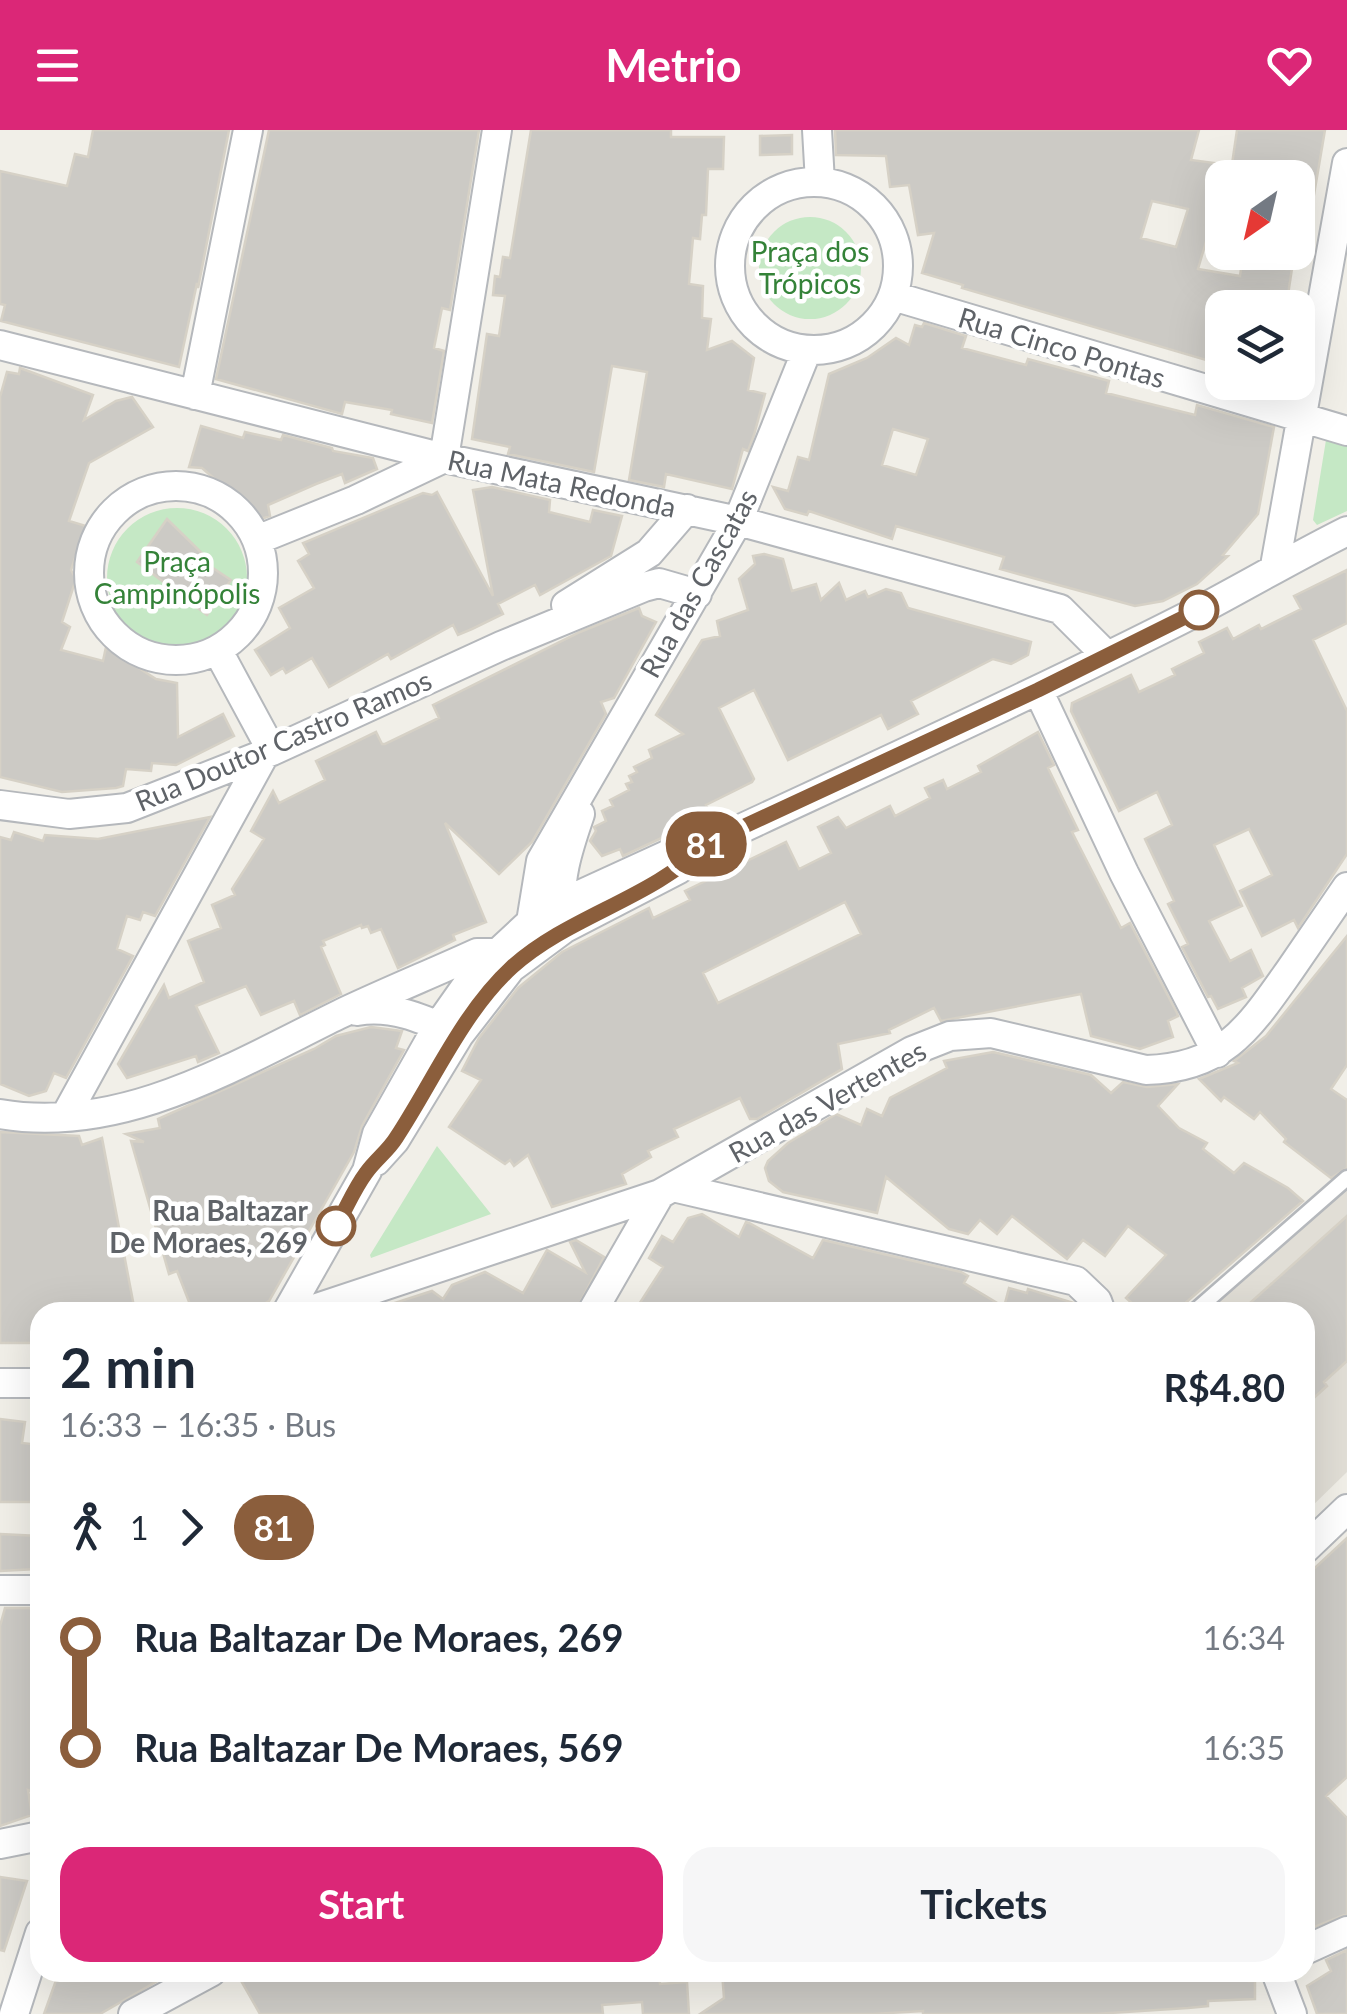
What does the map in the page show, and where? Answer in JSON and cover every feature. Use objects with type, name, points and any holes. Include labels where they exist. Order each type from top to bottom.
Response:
[{"type":"street","points":[[195,395],[248,130]]},
{"type":"street","points":[[258,540],[444,458],[497,130]]},
{"type":"street","points":[[817,130],[820,182]]},
{"type":"street","points":[[1275,566],[1302,418],[1339,260],[1347,163]]},
{"type":"street","points":[[820,182],[846,188],[869,202],[886,222],[896,247],[898,273],[893,296],[878,322],[858,338],[833,348],[807,350],[778,342],[754,326],[738,301],[730,273],[732,244],[744,217],[765,196],[791,184],[820,182]]},
{"type":"street","name":"Rua Cinco Pontas","points":[[893,296],[1347,431]]},
{"type":"street","name":"Rua Mata Redonda","points":[[0,345],[444,458],[687,508],[1060,609],[1106,656]]},
{"type":"street","name":"Rua das Cascatas","points":[[549,925],[541,860],[738,521],[807,350]]},
{"type":"street","points":[[166,486],[194,487],[221,498],[242,516],[258,540],[264,565],[262,591],[254,615],[238,636],[218,651],[191,660],[163,660],[136,652],[113,636],[96,612],[88,585],[89,557],[98,530],[116,508],[139,493],[166,486]]},
{"type":"street","name":"Rua Doutor Castro Ramos","points":[[501,646],[648,553],[687,508]]},
{"type":"street","points":[[293,1302],[367,1171],[377,1134],[448,1030],[458,995],[549,925],[678,850],[706,844],[1038,690],[1347,531]]},
{"type":"street","points":[[648,553],[649,568],[659,584],[697,594]]},
{"type":"street","name":"Rua Doutor Castro Ramos","points":[[0,805],[69,814],[127,808],[268,753],[501,646],[659,584]]},
{"type":"street","points":[[66,1115],[268,753],[218,651]]},
{"type":"street","points":[[1038,690],[1216,1054]]},
{"type":"street","name":"Rua das Vertentes","points":[[335,1302],[666,1190],[912,1051],[950,1036],[991,1033],[1146,1070],[1170,1070],[1216,1054],[1248,1029],[1347,887]]},
{"type":"street","points":[[0,1114],[66,1115],[111,1109],[200,1084],[477,953],[503,960]]},
{"type":"street","points":[[341,1014],[374,1008],[399,1011],[448,1030]]},
{"type":"street","points":[[598,1302],[666,1190],[1076,1282],[1098,1302]]},
{"type":"street","points":[[0,1383],[30,1383]]},
{"type":"street","points":[[1315,1539],[1347,1508]]},
{"type":"street","points":[[0,1590],[30,1590]]},
{"type":"street","points":[[0,1844],[30,1838]]},
{"type":"street","points":[[1315,1945],[1347,1930]]},
{"type":"street","points":[[14,2014],[30,1964]]},
{"type":"street","points":[[133,2014],[192,1982]]},
{"type":"street","points":[[1280,1982],[1292,2014]]},
{"type":"lane","points":[[1205,1302],[1347,1178]]},
{"type":"shaded area","points":[[1347,1187],[1347,1472],[1315,1503],[1315,1302],[1216,1302]]},
{"type":"green space","name":"Praça dos Trópicos","points":[[810,217],[830,221],[846,232],[857,248],[861,268],[857,288],[846,304],[830,315],[810,319],[790,315],[774,304],[763,288],[759,268],[763,248],[774,232],[790,221]]},
{"type":"green space","points":[[1326,440],[1347,445],[1347,511],[1317,525],[1313,520]]},
{"type":"green space","name":"Praça Campinópolis","points":[[177,508],[204,514],[226,529],[241,551],[247,578],[241,605],[226,627],[204,642],[177,648],[150,642],[128,627],[113,605],[107,578],[113,551],[128,529],[150,514]]},
{"type":"green space","points":[[437,1146],[491,1214],[371,1258],[370,1255]]},
{"type":"building","points":[[93,130],[229,130],[179,367],[1,321],[5,305],[0,304],[0,171],[67,186],[75,154],[88,157]]},
{"type":"building","points":[[269,130],[479,130],[450,310],[442,308],[434,348],[444,351],[432,423],[391,414],[392,410],[345,402],[342,414],[216,379]]},
{"type":"building","points":[[531,130],[671,130],[671,137],[724,137],[723,169],[708,169],[706,215],[702,215],[700,239],[693,238],[689,284],[703,286],[702,318],[711,319],[707,350],[732,341],[754,358],[748,390],[765,394],[754,435],[748,451],[743,449],[732,489],[666,474],[664,487],[629,480],[647,372],[612,366],[594,472],[508,454],[510,447],[472,439],[487,334],[499,336],[505,296],[493,295],[495,276],[500,277],[503,257],[510,258]]},
{"type":"building","points":[[835,130],[1199,130],[1191,160],[1205,162],[1205,245],[1198,269],[1240,276],[1241,270],[1292,270],[1289,290],[1205,290],[1205,360],[962,288],[963,285],[922,273],[934,233],[918,235],[909,185],[890,187],[886,156],[836,155]],"holes":[[[1152,201],[1188,209],[1176,247],[1141,238]]]},
{"type":"building","points":[[1237,130],[1325,130],[1315,189],[1315,160],[1233,160]]},
{"type":"building","points":[[792,135],[792,154],[760,155],[760,136]]},
{"type":"building","points":[[924,323],[966,336],[962,348],[1026,365],[1028,359],[1109,381],[1106,393],[1195,415],[1197,405],[1274,427],[1258,514],[1223,555],[1228,556],[1197,584],[1163,601],[1135,606],[1000,569],[1004,557],[896,526],[892,539],[809,511],[807,515],[785,509],[773,487],[788,491],[798,457],[809,460],[829,374],[867,358],[896,338],[909,345],[915,325],[922,327]],"holes":[[[893,429],[928,439],[916,475],[882,465]]]},
{"type":"building","points":[[20,368],[93,395],[84,420],[116,401],[132,397],[153,427],[89,463],[69,521],[86,526],[71,570],[76,579],[62,622],[70,627],[61,650],[103,661],[106,647],[156,679],[177,683],[178,737],[223,714],[234,736],[176,765],[152,763],[151,771],[126,769],[123,786],[116,788],[62,792],[0,777],[0,397],[7,372],[19,374]]},
{"type":"building","points":[[201,426],[243,438],[245,432],[281,440],[283,435],[333,451],[373,458],[377,469],[345,483],[342,474],[316,484],[268,505],[270,516],[261,519],[202,468],[189,467]]},
{"type":"building","points":[[492,487],[550,500],[549,512],[590,522],[593,510],[622,516],[611,556],[540,595],[535,585],[498,604],[503,614],[472,629],[458,635],[453,625],[391,659],[388,654],[329,687],[312,658],[286,673],[283,668],[271,675],[255,650],[290,628],[279,608],[314,588],[298,561],[309,554],[303,543],[423,493],[437,492],[493,596],[473,490]]},
{"type":"building","points":[[167,519],[209,560],[207,564],[231,580],[207,615],[137,562]]},
{"type":"building","points":[[764,554],[783,559],[792,591],[816,584],[821,600],[839,583],[846,600],[865,591],[868,597],[886,589],[901,593],[908,608],[1031,642],[1028,655],[1011,664],[993,659],[911,701],[918,714],[888,729],[881,715],[788,760],[754,690],[719,708],[754,779],[752,782],[706,805],[711,815],[623,856],[620,849],[602,856],[590,841],[596,831],[594,827],[606,821],[602,811],[613,806],[610,800],[629,790],[626,784],[632,782],[629,776],[637,772],[634,767],[652,758],[649,750],[683,734],[656,715],[702,640],[720,636],[717,621],[748,610],[739,579],[755,564],[753,556]]},
{"type":"building","points":[[1347,570],[1347,623],[1313,640],[1347,711],[1347,854],[1298,928],[1294,920],[1262,936],[1240,891],[1272,875],[1249,829],[1214,845],[1242,906],[1209,921],[1230,961],[1251,950],[1263,976],[1242,988],[1246,997],[1218,1009],[1182,947],[1188,944],[1168,904],[1174,901],[1145,839],[1172,825],[1157,792],[1119,811],[1071,711],[1072,703],[1131,675],[1139,692],[1175,675],[1172,669],[1204,653],[1199,642],[1227,628],[1233,639],[1259,625],[1261,629],[1301,609],[1294,596]]},
{"type":"building","points":[[639,608],[642,616],[656,622],[614,698],[601,702],[606,714],[532,842],[499,874],[445,823],[486,922],[453,935],[455,940],[398,968],[381,929],[371,933],[368,926],[361,925],[323,941],[325,945],[321,947],[341,994],[300,1015],[294,1001],[261,1015],[246,986],[196,1006],[219,1053],[198,1062],[196,1056],[127,1078],[118,1064],[164,985],[169,998],[204,982],[188,941],[221,928],[212,905],[235,895],[232,889],[264,839],[251,831],[273,791],[279,803],[325,780],[316,761],[376,732],[385,744],[439,718],[433,705],[580,632]]},
{"type":"building","points":[[1038,732],[1054,765],[1048,768],[1078,830],[1072,832],[1121,928],[1130,923],[1177,1013],[1168,1021],[1173,1037],[1140,1049],[1091,1036],[1081,994],[941,1021],[934,1008],[889,1030],[890,1033],[838,1044],[842,1069],[757,1119],[750,1119],[740,1098],[674,1129],[678,1137],[648,1151],[651,1157],[622,1174],[626,1184],[552,1207],[528,1155],[514,1166],[510,1160],[505,1164],[449,1127],[481,1080],[462,1071],[479,1038],[518,988],[562,952],[649,908],[653,918],[690,900],[685,891],[786,842],[799,869],[831,853],[818,827],[838,817],[846,828],[890,806],[895,816],[930,798],[925,788],[943,780],[947,789],[981,772],[978,766]],"holes":[[[845,902],[861,934],[718,1003],[703,973]]]},
{"type":"building","points":[[210,817],[155,916],[143,912],[140,920],[127,916],[117,949],[133,956],[66,1078],[54,1073],[46,1091],[29,1096],[0,1084],[0,837],[11,840],[14,832],[43,841],[45,835],[98,839]]},
{"type":"building","points":[[1347,936],[1347,1065],[1331,1089],[1347,1100],[1347,1168],[1331,1178],[1284,1142],[1286,1139],[1260,1112],[1254,1119],[1224,1097],[1221,1101],[1199,1079],[1238,1063],[1234,1061],[1266,1036]]},
{"type":"building","points":[[371,1027],[402,1031],[396,1048],[404,1050],[362,1126],[354,1152],[269,1301],[189,1302],[177,1271],[169,1274],[131,1141],[144,1142],[126,1134],[160,1128],[158,1119],[336,1036]]},
{"type":"building","points":[[993,1052],[1091,1075],[1111,1093],[1123,1082],[1147,1087],[1178,1084],[1158,1106],[1179,1128],[1207,1143],[1203,1149],[1234,1173],[1244,1163],[1303,1201],[1187,1302],[1131,1302],[1126,1298],[1166,1255],[1128,1226],[1105,1256],[1083,1240],[1067,1259],[1012,1216],[997,1234],[980,1220],[968,1234],[949,1229],[886,1177],[877,1213],[783,1192],[769,1181],[765,1168],[768,1161],[788,1143],[836,1114],[861,1125],[867,1109],[882,1116],[890,1098],[947,1068],[944,1061]]},
{"type":"building","points":[[0,1132],[79,1136],[82,1145],[102,1138],[133,1302],[30,1302],[30,1343],[0,1343]]},
{"type":"building","points":[[702,1214],[739,1237],[746,1222],[813,1258],[823,1240],[961,1272],[968,1276],[964,1283],[996,1302],[640,1302],[663,1267],[649,1258],[662,1236],[673,1242],[688,1218]]},
{"type":"building","points":[[1347,1216],[1347,1361],[1324,1382],[1327,1386],[1315,1397],[1315,1302],[1251,1302]]},
{"type":"building","points":[[576,1240],[604,1257],[580,1302],[398,1302],[432,1291],[443,1299],[452,1285],[485,1272],[523,1293],[547,1250],[585,1272],[570,1242]]},
{"type":"building","points":[[1009,1288],[1027,1293],[1028,1289],[1071,1302],[1005,1302]]},
{"type":"building","points":[[0,1419],[25,1422],[22,1443],[30,1444],[30,1502],[0,1502]]},
{"type":"building","points":[[0,1534],[30,1536],[30,1569],[0,1571]]},
{"type":"building","points":[[1347,1538],[1347,1777],[1326,1796],[1347,1818],[1347,1914],[1315,1927],[1315,1568]]},
{"type":"building","points":[[5,1608],[30,1608],[30,1816],[0,1826],[0,1626]]},
{"type":"building","points":[[0,1877],[27,1881],[4,1951],[0,1950]]},
{"type":"building","points":[[1347,1950],[1347,2014],[1317,2014],[1307,1986],[1331,1971],[1326,1960]]},
{"type":"building","points":[[55,1982],[156,1982],[100,2014],[44,2014]]},
{"type":"building","points":[[242,1982],[687,1982],[689,2014],[643,2014],[642,2002],[602,2005],[603,2014],[260,2014]]},
{"type":"building","points":[[723,1982],[1255,1982],[1255,1999],[1094,2014],[700,2014],[724,1998]]},
{"type":"bus line","name":"81","points":[[336,1226],[367,1171],[393,1144],[459,1035],[511,968],[542,944],[565,928],[685,866],[706,844],[1038,690],[1199,610]]},
{"type":"place","name":"Rua Baltazar De Moraes, 269","points":[[336,1226]]}]
